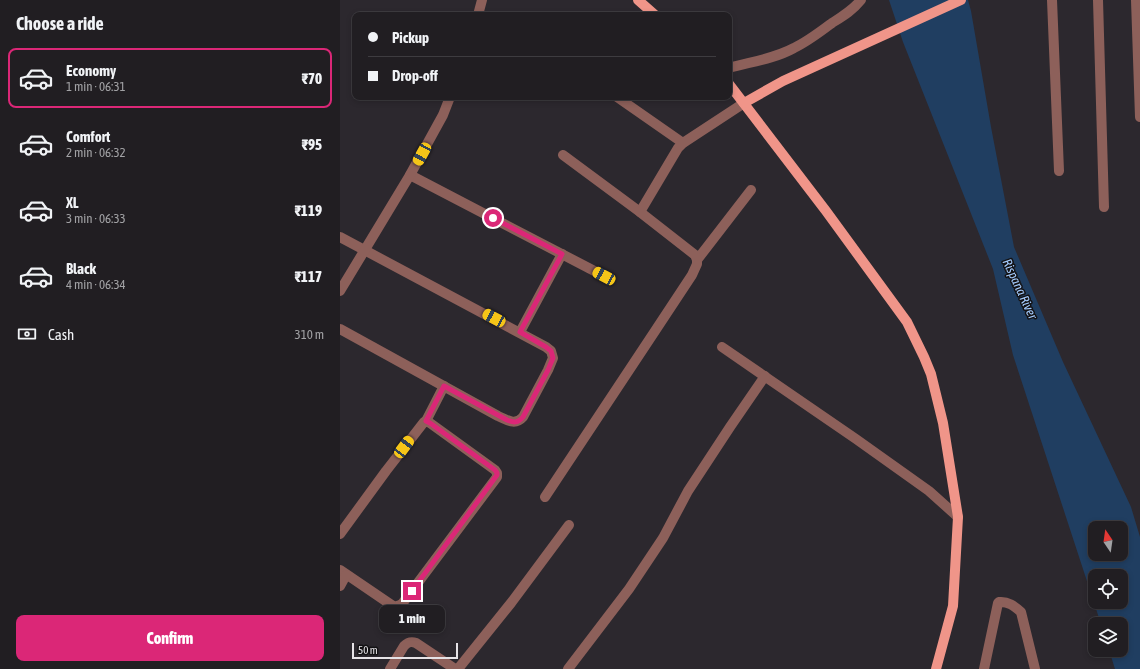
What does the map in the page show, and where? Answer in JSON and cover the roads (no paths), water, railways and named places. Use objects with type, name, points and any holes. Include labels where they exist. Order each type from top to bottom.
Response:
[{"type":"main road","points":[[638,0],[652,12]]},
{"type":"main road","points":[[744,103],[783,81],[961,0]]},
{"type":"main road","points":[[732,88],[826,211],[907,322],[931,374],[943,422],[958,517],[953,606],[936,669]]},
{"type":"street","points":[[479,12],[482,0]]},
{"type":"street","points":[[732,67],[794,49],[848,12],[861,0]]},
{"type":"street","points":[[1052,0],[1059,171]]},
{"type":"street","points":[[1098,0],[1104,207]]},
{"type":"street","points":[[1136,0],[1140,117]]},
{"type":"street","points":[[340,291],[410,175],[449,100]]},
{"type":"street","points":[[621,100],[683,143]]},
{"type":"street","points":[[640,212],[678,148],[683,143],[744,103]]},
{"type":"street","points":[[563,155],[695,255],[697,260]]},
{"type":"street","points":[[410,175],[604,276]]},
{"type":"street","points":[[545,497],[692,275],[697,264],[697,260],[751,190]]},
{"type":"street","points":[[340,237],[520,332],[546,347],[551,351],[553,358],[523,417],[520,421],[516,422],[507,420],[340,329]]},
{"type":"street","points":[[520,332],[562,254]]},
{"type":"street","points":[[722,347],[929,491],[958,517]]},
{"type":"street","points":[[568,669],[629,589],[663,538],[692,485],[730,426],[765,376]]},
{"type":"street","points":[[340,534],[422,423],[426,421],[444,386]]},
{"type":"street","points":[[340,586],[343,573],[393,606],[400,606],[496,477],[497,473],[495,470],[426,421]]},
{"type":"street","points":[[390,669],[406,643],[411,642],[416,643],[457,669],[511,603],[569,525]]},
{"type":"street","points":[[984,669],[998,603],[1002,601],[1009,603],[1021,612],[1035,669]]},
{"type":"water","name":"Rispana River","points":[[889,0],[968,0],[1014,247],[1063,362],[1131,507],[1140,537],[1140,669],[1115,669],[1111,657],[1128,657],[1128,617],[1099,617],[1096,609],[1128,609],[1128,569],[1088,569],[1088,584],[1013,355],[993,269],[903,42]]}]
